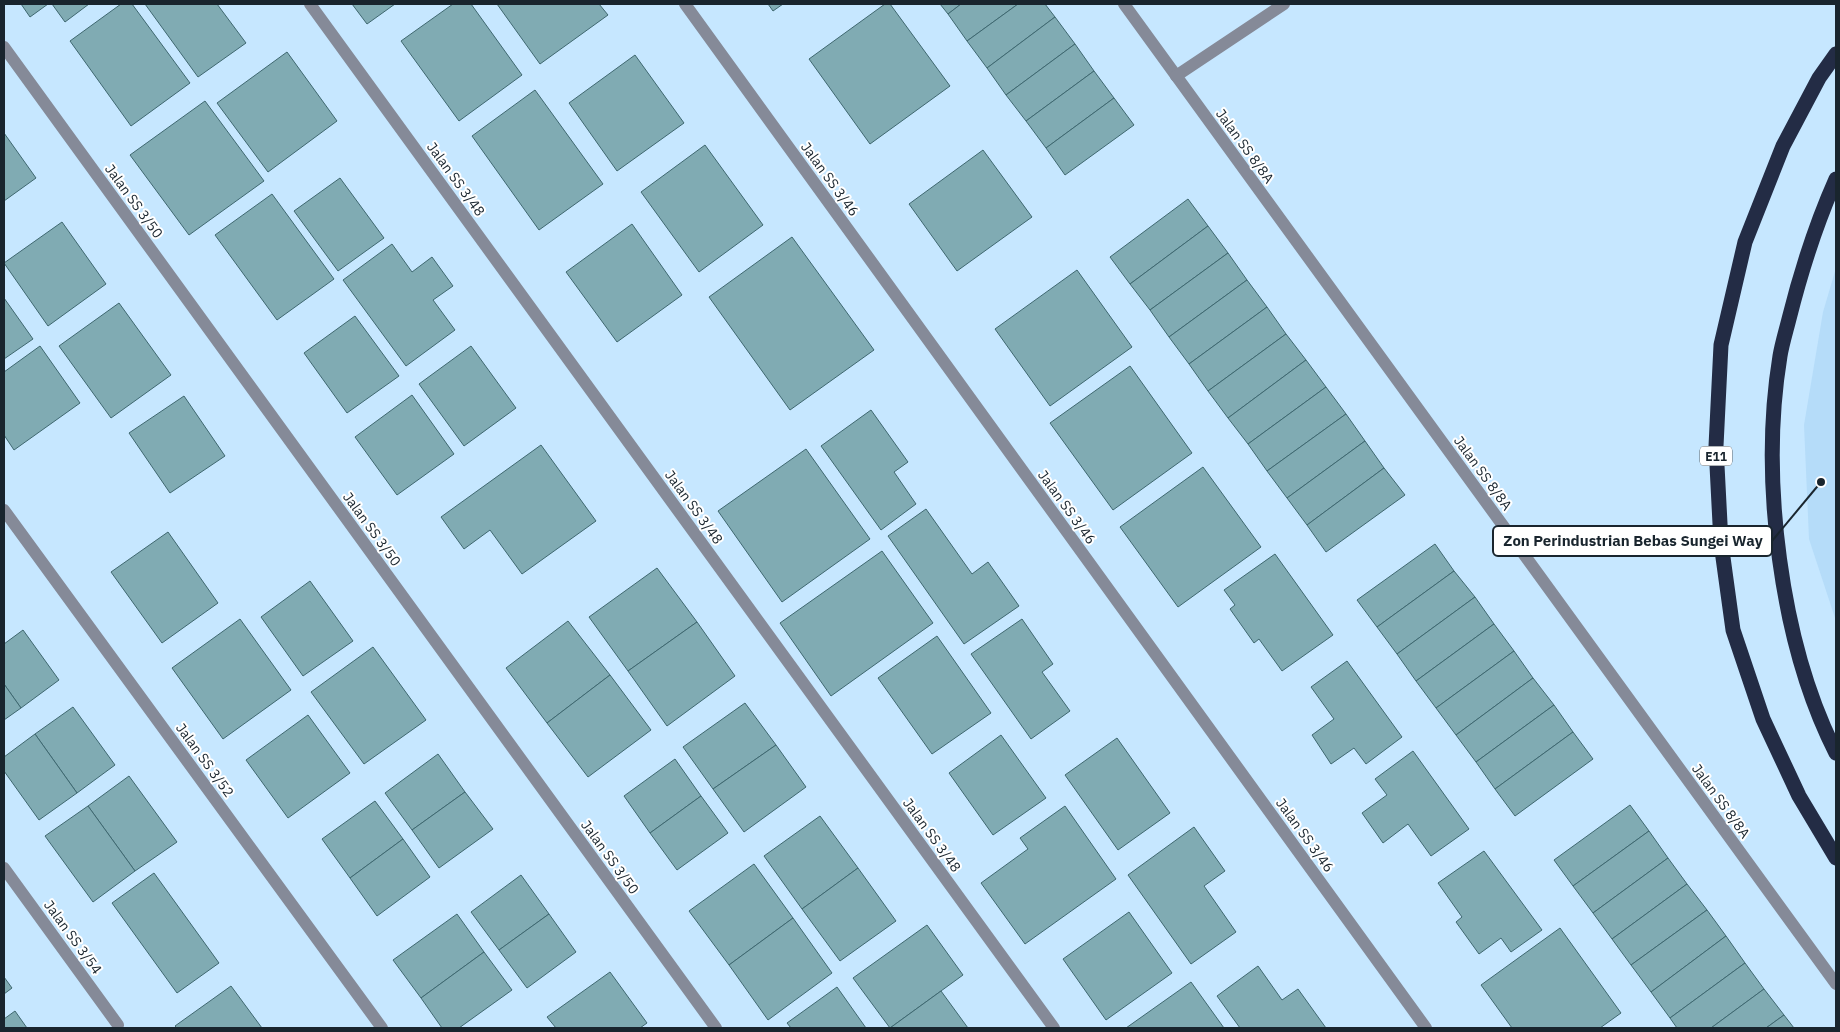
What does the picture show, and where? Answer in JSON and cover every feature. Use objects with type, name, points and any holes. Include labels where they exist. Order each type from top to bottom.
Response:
[{"type":"highway","name":"E11","points":[[1836,54],[1819,78],[1783,146],[1744,242],[1722,345],[1716,446],[1721,543],[1733,630],[1763,718],[1799,796],[1836,858]]},
{"type":"highway","points":[[1836,179],[1820,214],[1798,284],[1780,356],[1772,434],[1774,504],[1783,582],[1798,653],[1824,729],[1836,753]]},
{"type":"street","name":"Jalan SS 3/48","points":[[310,4],[1054,1028]]},
{"type":"street","name":"Jalan SS 3/46","points":[[685,4],[1426,1028]]},
{"type":"street","name":"Jalan SS 8/8A","points":[[1124,4],[1836,984]]},
{"type":"street","points":[[1176,76],[1284,4]]},
{"type":"street","name":"Jalan SS 3/50","points":[[4,47],[716,1028]]},
{"type":"street","name":"Jalan SS 3/52","points":[[4,510],[382,1028]]},
{"type":"street","name":"Jalan SS 3/54","points":[[4,868],[118,1024]]},
{"type":"shaded area","points":[[1836,268],[1836,621],[1809,539],[1804,425],[1823,312]]},
{"type":"building","points":[[21,4],[48,4],[30,17]]},
{"type":"building","points":[[52,4],[89,4],[65,22]]},
{"type":"building","points":[[121,4],[132,4],[190,83],[131,126],[70,41]]},
{"type":"building","points":[[145,4],[217,4],[246,43],[198,77]]},
{"type":"building","points":[[352,4],[395,4],[367,24]]},
{"type":"building","points":[[453,4],[471,4],[522,75],[459,121],[401,41]]},
{"type":"building","points":[[497,4],[599,4],[608,15],[540,64]]},
{"type":"building","points":[[768,4],[783,4],[773,11]]},
{"type":"building","points":[[885,4],[890,4],[950,86],[870,144],[809,59]]},
{"type":"building","points":[[940,4],[961,4],[948,14]]},
{"type":"building","points":[[961,4],[1018,4],[967,41],[948,14]]},
{"type":"building","points":[[1018,4],[1045,4],[1055,17],[987,68],[967,41]]},
{"type":"building","points":[[1055,17],[1075,44],[1006,95],[987,68]]},
{"type":"building","points":[[1075,44],[1094,71],[1026,121],[1006,95]]},
{"type":"building","points":[[287,52],[337,121],[268,172],[217,103]]},
{"type":"building","points":[[635,55],[684,123],[617,171],[569,103]]},
{"type":"building","points":[[1094,71],[1114,98],[1046,148],[1026,121]]},
{"type":"building","points":[[535,90],[603,184],[539,230],[472,136]]},
{"type":"building","points":[[1114,98],[1134,125],[1065,175],[1046,148]]},
{"type":"building","points":[[205,101],[264,181],[189,235],[130,155]]},
{"type":"building","points":[[4,133],[36,178],[4,201]]},
{"type":"building","points":[[705,145],[763,225],[699,272],[641,192]]},
{"type":"building","points":[[983,150],[1032,217],[957,271],[909,204]]},
{"type":"building","points":[[340,178],[384,238],[338,271],[294,211]]},
{"type":"building","points":[[272,194],[334,279],[277,320],[215,235]]},
{"type":"building","points":[[1188,199],[1208,226],[1130,284],[1110,257]]},
{"type":"building","points":[[62,222],[106,284],[48,326],[4,263]]},
{"type":"building","points":[[632,224],[682,295],[617,342],[566,272]]},
{"type":"building","points":[[1208,226],[1228,253],[1150,310],[1130,284]]},
{"type":"building","points":[[792,237],[874,350],[790,410],[709,297]]},
{"type":"building","points":[[392,244],[412,272],[432,257],[453,286],[433,300],[455,330],[406,366],[343,280]]},
{"type":"building","points":[[1228,253],[1247,280],[1169,337],[1150,310]]},
{"type":"building","points":[[1077,270],[1132,347],[1050,406],[995,329]]},
{"type":"building","points":[[1247,280],[1267,307],[1189,364],[1169,337]]},
{"type":"building","points":[[4,298],[33,339],[4,359]]},
{"type":"building","points":[[119,303],[171,375],[111,418],[59,346]]},
{"type":"building","points":[[1267,307],[1286,334],[1208,391],[1189,364]]},
{"type":"building","points":[[355,316],[399,376],[347,413],[304,353]]},
{"type":"building","points":[[1286,334],[1306,360],[1228,418],[1208,391]]},
{"type":"building","points":[[40,346],[80,403],[14,450],[4,435],[4,372]]},
{"type":"building","points":[[471,346],[516,408],[464,446],[419,384]]},
{"type":"building","points":[[1306,360],[1326,387],[1248,444],[1228,418]]},
{"type":"building","points":[[1130,366],[1192,453],[1113,510],[1050,423]]},
{"type":"building","points":[[1326,387],[1346,414],[1267,471],[1248,444]]},
{"type":"building","points":[[412,395],[454,454],[397,495],[355,437]]},
{"type":"building","points":[[184,396],[225,456],[170,493],[129,433]]},
{"type":"building","points":[[871,410],[908,462],[894,472],[916,504],[881,530],[821,446]]},
{"type":"building","points":[[1346,414],[1365,441],[1287,498],[1267,471]]},
{"type":"building","points":[[1365,441],[1384,468],[1307,525],[1287,498]]},
{"type":"building","points":[[541,445],[596,521],[522,574],[490,530],[464,549],[441,517]]},
{"type":"building","points":[[806,449],[870,539],[782,602],[718,511]]},
{"type":"building","points":[[1203,467],[1261,547],[1178,607],[1120,527]]},
{"type":"building","points":[[1384,468],[1405,495],[1326,552],[1307,525]]},
{"type":"building","points":[[926,509],[972,574],[988,562],[1019,606],[964,644],[888,536]]},
{"type":"building","points":[[168,532],[218,603],[162,643],[111,572]]},
{"type":"building","points":[[1435,544],[1454,571],[1377,627],[1357,600]]},
{"type":"building","points":[[882,551],[933,623],[831,696],[780,623]]},
{"type":"building","points":[[1275,554],[1333,635],[1282,671],[1259,639],[1254,643],[1230,609],[1235,605],[1224,590]]},
{"type":"building","points":[[657,568],[697,622],[628,671],[589,617]]},
{"type":"building","points":[[1454,571],[1475,597],[1397,654],[1377,627]]},
{"type":"building","points":[[310,581],[353,641],[303,676],[261,617]]},
{"type":"building","points":[[1475,597],[1494,624],[1416,681],[1397,654]]},
{"type":"building","points":[[240,619],[291,690],[223,739],[172,668]]},
{"type":"building","points":[[1022,619],[1053,664],[1042,672],[1070,711],[1031,739],[971,654]]},
{"type":"building","points":[[568,621],[610,675],[547,723],[506,668]]},
{"type":"building","points":[[697,622],[735,676],[667,726],[628,671]]},
{"type":"building","points":[[1494,624],[1514,651],[1436,708],[1416,681]]},
{"type":"building","points":[[23,630],[59,680],[21,708],[4,684],[4,644]]},
{"type":"building","points":[[937,636],[991,713],[932,754],[878,678]]},
{"type":"building","points":[[373,647],[426,720],[364,764],[311,692]]},
{"type":"building","points":[[1514,651],[1533,678],[1456,735],[1436,708]]},
{"type":"building","points":[[1347,661],[1402,737],[1366,764],[1354,748],[1331,764],[1312,735],[1334,719],[1311,687]]},
{"type":"building","points":[[610,675],[651,730],[588,777],[547,723]]},
{"type":"building","points":[[1533,678],[1554,705],[1476,762],[1456,735]]},
{"type":"building","points":[[4,684],[21,708],[4,720]]},
{"type":"building","points":[[745,703],[776,745],[713,789],[683,747]]},
{"type":"building","points":[[1554,705],[1573,732],[1495,789],[1476,762]]},
{"type":"building","points":[[73,707],[115,765],[77,793],[35,734]]},
{"type":"building","points":[[308,715],[350,773],[288,818],[246,760]]},
{"type":"building","points":[[1573,732],[1593,759],[1515,816],[1495,789]]},
{"type":"building","points":[[35,734],[77,793],[39,820],[4,771],[4,757]]},
{"type":"building","points":[[1001,735],[1046,798],[993,835],[949,773]]},
{"type":"building","points":[[1117,738],[1170,813],[1118,850],[1065,775]]},
{"type":"building","points":[[776,745],[806,787],[744,832],[713,789]]},
{"type":"building","points":[[1413,751],[1469,829],[1431,856],[1408,824],[1383,843],[1362,813],[1387,795],[1375,779]]},
{"type":"building","points":[[438,754],[465,792],[412,830],[385,793]]},
{"type":"building","points":[[675,759],[701,796],[650,833],[624,796]]},
{"type":"building","points":[[129,776],[177,842],[135,871],[88,806]]},
{"type":"building","points":[[465,792],[493,829],[439,868],[412,830]]},
{"type":"building","points":[[701,796],[728,833],[677,870],[650,833]]},
{"type":"building","points":[[375,801],[403,839],[350,878],[322,839]]},
{"type":"building","points":[[1630,805],[1649,831],[1573,886],[1554,860]]},
{"type":"building","points":[[88,806],[135,871],[93,902],[45,836]]},
{"type":"building","points":[[1065,806],[1116,879],[1025,944],[981,883],[1028,849],[1020,838]]},
{"type":"building","points":[[820,816],[858,868],[802,909],[764,856]]},
{"type":"building","points":[[1194,827],[1225,871],[1204,886],[1236,932],[1191,964],[1128,875]]},
{"type":"building","points":[[1649,831],[1668,858],[1593,913],[1573,886]]},
{"type":"building","points":[[403,839],[430,877],[377,916],[350,878]]},
{"type":"building","points":[[1484,851],[1542,930],[1511,952],[1501,938],[1479,954],[1456,922],[1462,917],[1438,883]]},
{"type":"building","points":[[1668,858],[1687,884],[1612,939],[1593,913]]},
{"type":"building","points":[[754,864],[793,918],[729,965],[689,911]]},
{"type":"building","points":[[858,868],[896,921],[840,961],[802,909]]},
{"type":"building","points":[[154,873],[219,963],[177,993],[112,903]]},
{"type":"building","points":[[521,875],[549,914],[499,950],[471,912]]},
{"type":"building","points":[[1687,884],[1707,910],[1631,965],[1612,939]]},
{"type":"building","points":[[1707,910],[1726,936],[1651,992],[1631,965]]},
{"type":"building","points":[[1129,912],[1172,973],[1106,1020],[1063,959]]},
{"type":"building","points":[[457,914],[484,952],[421,998],[393,960]]},
{"type":"building","points":[[549,914],[576,952],[527,988],[499,950]]},
{"type":"building","points":[[793,918],[832,973],[768,1020],[729,965]]},
{"type":"building","points":[[927,925],[963,975],[890,1028],[853,978]]},
{"type":"building","points":[[1560,928],[1621,1013],[1600,1028],[1512,1028],[1481,985]]},
{"type":"building","points":[[1726,936],[1745,963],[1670,1018],[1651,992]]},
{"type":"building","points":[[484,952],[512,990],[459,1028],[442,1028],[421,998]]},
{"type":"building","points":[[1745,963],[1764,989],[1711,1028],[1677,1028],[1670,1018]]},
{"type":"building","points":[[1258,966],[1282,1000],[1298,989],[1326,1028],[1240,1028],[1217,996]]},
{"type":"building","points":[[610,972],[647,1023],[640,1028],[556,1028],[547,1017]]},
{"type":"building","points":[[4,977],[12,988],[4,994]]},
{"type":"building","points":[[1191,982],[1224,1028],[1126,1028]]},
{"type":"building","points":[[231,986],[262,1028],[177,1028],[175,1026]]},
{"type":"building","points":[[837,987],[866,1028],[791,1028],[787,1023]]},
{"type":"building","points":[[1764,989],[1784,1015],[1766,1028],[1711,1028]]},
{"type":"building","points":[[941,991],[968,1028],[890,1028]]},
{"type":"building","points":[[15,1011],[27,1028],[4,1028],[4,1019]]},
{"type":"building","points":[[1784,1015],[1794,1028],[1766,1028]]},
{"type":"place","name":"Zon Perindustrian Bebas Sungei Way","points":[[1821,482]]}]
